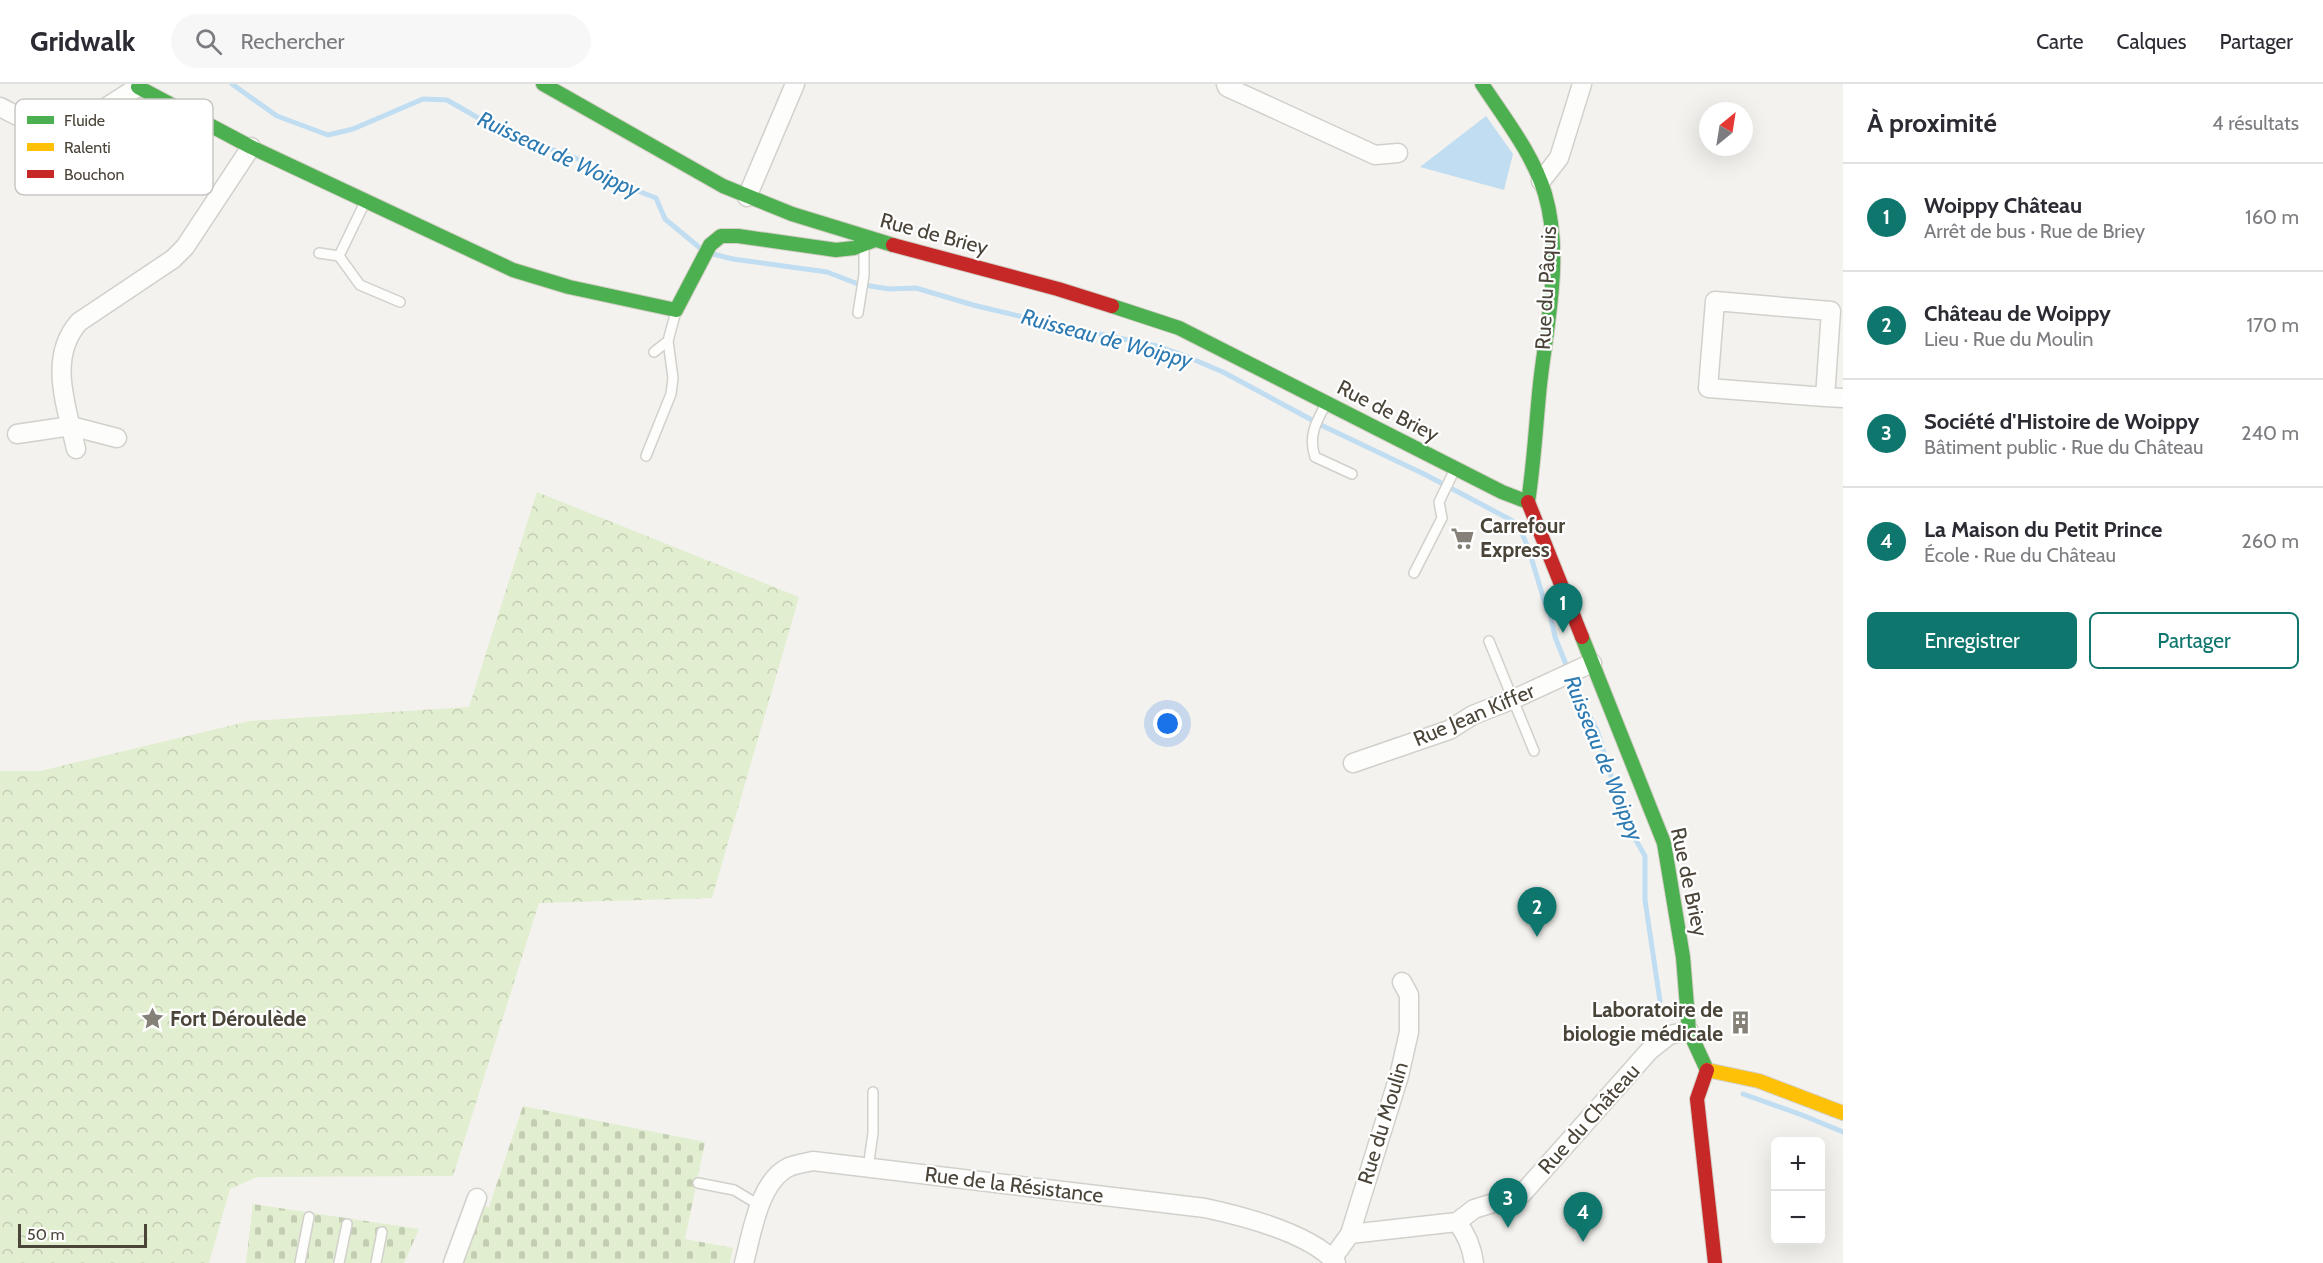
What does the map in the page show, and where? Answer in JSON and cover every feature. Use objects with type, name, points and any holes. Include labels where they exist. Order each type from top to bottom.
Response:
[{"type":"street","name":"Rue de Briey","points":[[543,84],[723,186],[747,197],[869,242],[1151,317],[1199,336],[1452,475],[1528,502],[1664,843],[1683,957],[1689,1031],[1707,1070]]},
{"type":"street","points":[[747,197],[795,84]]},
{"type":"street","points":[[1226,84],[1227,87],[1376,155],[1398,153]]},
{"type":"street","name":"Rue du Pâquis","points":[[1482,84],[1519,140],[1541,181],[1550,213],[1552,257],[1528,502]]},
{"type":"street","points":[[1541,181],[1559,158],[1582,84]]},
{"type":"street","points":[[117,99],[137,86],[161,99]]},
{"type":"street","points":[[0,107],[15,114]]},
{"type":"street","points":[[213,127],[366,202],[513,270],[569,287],[676,310],[717,238],[727,236],[836,250],[845,250],[869,242]]},
{"type":"street","points":[[76,449],[60,372],[62,353],[68,334],[79,322],[173,259],[185,247],[251,147]]},
{"type":"street","points":[[1715,301],[1831,311],[1834,397],[1708,388],[1715,301]]},
{"type":"street","points":[[16,434],[71,426],[117,438]]},
{"type":"street","name":"Rue Jean Kiffer","points":[[1353,763],[1449,730],[1473,715],[1592,663]]},
{"type":"street","name":"Rue du Moulin","points":[[1331,1262],[1350,1234],[1399,1076],[1407,1042],[1409,995],[1402,982]]},
{"type":"street","name":"Rue du Château","points":[[1350,1234],[1457,1222],[1474,1209],[1522,1194],[1649,1051],[1669,1035],[1689,1031]]},
{"type":"street","points":[[1714,1263],[1697,1099],[1707,1070],[1735,1073],[1765,1082],[1843,1113]]},
{"type":"street","name":"Rue de la Résistance","points":[[744,1263],[759,1205],[773,1179],[789,1167],[813,1161],[1204,1208],[1244,1216],[1278,1228],[1306,1242],[1331,1262]]},
{"type":"street","points":[[453,1263],[477,1198]]},
{"type":"street","points":[[1457,1222],[1464,1230],[1473,1250],[1474,1263]]},
{"type":"lane","points":[[339,256],[366,202]]},
{"type":"lane","points":[[858,313],[869,242]]},
{"type":"lane","points":[[320,253],[339,256],[360,285],[400,302]]},
{"type":"lane","points":[[646,456],[671,394],[673,378],[668,341],[676,310]]},
{"type":"lane","points":[[654,352],[668,341]]},
{"type":"lane","points":[[1326,404],[1311,439],[1315,457],[1352,474]]},
{"type":"lane","points":[[1414,573],[1442,518],[1438,502],[1452,475]]},
{"type":"lane","points":[[1490,641],[1534,751]]},
{"type":"lane","points":[[868,1168],[873,1133],[873,1092]]},
{"type":"lane","points":[[698,1184],[734,1190],[759,1205]]},
{"type":"lane","points":[[300,1263],[309,1217]]},
{"type":"lane","points":[[339,1263],[347,1224]]},
{"type":"lane","points":[[376,1263],[382,1232]]},
{"type":"green space","points":[[537,492],[799,597],[712,898],[539,903],[453,1176],[257,1177],[230,1189],[209,1263],[0,1263],[0,771],[40,771],[250,721],[469,707]]},
{"type":"green space","points":[[523,1106],[705,1142],[685,1239],[733,1248],[730,1263],[460,1263],[480,1206],[489,1207]]},
{"type":"green space","points":[[253,1204],[419,1229],[404,1263],[246,1263]]},
{"type":"water","points":[[1486,116],[1513,154],[1504,190],[1420,167]]},
{"type":"waterway","name":"Ruisseau de Woippy","points":[[232,84],[277,116],[328,135],[353,129],[423,99],[447,100],[501,131],[578,159],[615,182],[656,198],[665,219],[700,248]]},
{"type":"waterway","name":"Ruisseau de Woippy","points":[[713,254],[733,259],[827,272],[858,284],[889,289],[916,288],[973,305],[1157,346],[1223,372],[1323,426],[1426,475],[1518,525],[1528,547],[1550,614],[1555,637],[1580,699],[1597,730],[1625,821],[1645,856],[1645,900],[1660,1001]]},
{"type":"waterway","name":"Ruisseau de Woippy","points":[[1743,1094],[1843,1132]]},
{"type":"traffic: fast","points":[[543,84],[723,186],[792,214],[893,245]]},
{"type":"traffic: fast","points":[[1482,84],[1518,137],[1540,179],[1550,217],[1553,241],[1552,289],[1528,502]]},
{"type":"traffic: fast","points":[[138,87],[161,99]]},
{"type":"traffic: fast","points":[[213,127],[251,147],[513,270],[569,287],[676,310],[710,245],[721,236],[738,236],[836,250],[854,248],[875,240]]},
{"type":"traffic: fast","points":[[1112,306],[1179,328],[1502,492],[1528,502]]},
{"type":"traffic: fast","points":[[1582,637],[1664,843],[1683,957],[1689,1031],[1707,1070]]},
{"type":"traffic: slow","points":[[1707,1070],[1759,1081],[1843,1113]]},
{"type":"traffic: jam","points":[[893,245],[1058,289],[1112,306]]},
{"type":"traffic: jam","points":[[1528,502],[1582,637]]},
{"type":"traffic: jam","points":[[1707,1070],[1697,1099],[1715,1263]]},
{"type":"place","name":"Carrefour Express","points":[[1462,538]]},
{"type":"place","name":"Woippy Château","points":[[1563,633]]},
{"type":"place","name":"Château de Woippy","points":[[1537,937]]},
{"type":"place","name":"Fort Déroulède","points":[[152,1019]]},
{"type":"place","name":"Laboratoire de biologie médicale","points":[[1741,1022]]},
{"type":"place","name":"Société d'Histoire de Woippy","points":[[1508,1228]]},
{"type":"place","name":"La Maison du Petit Prince","points":[[1583,1242]]}]
